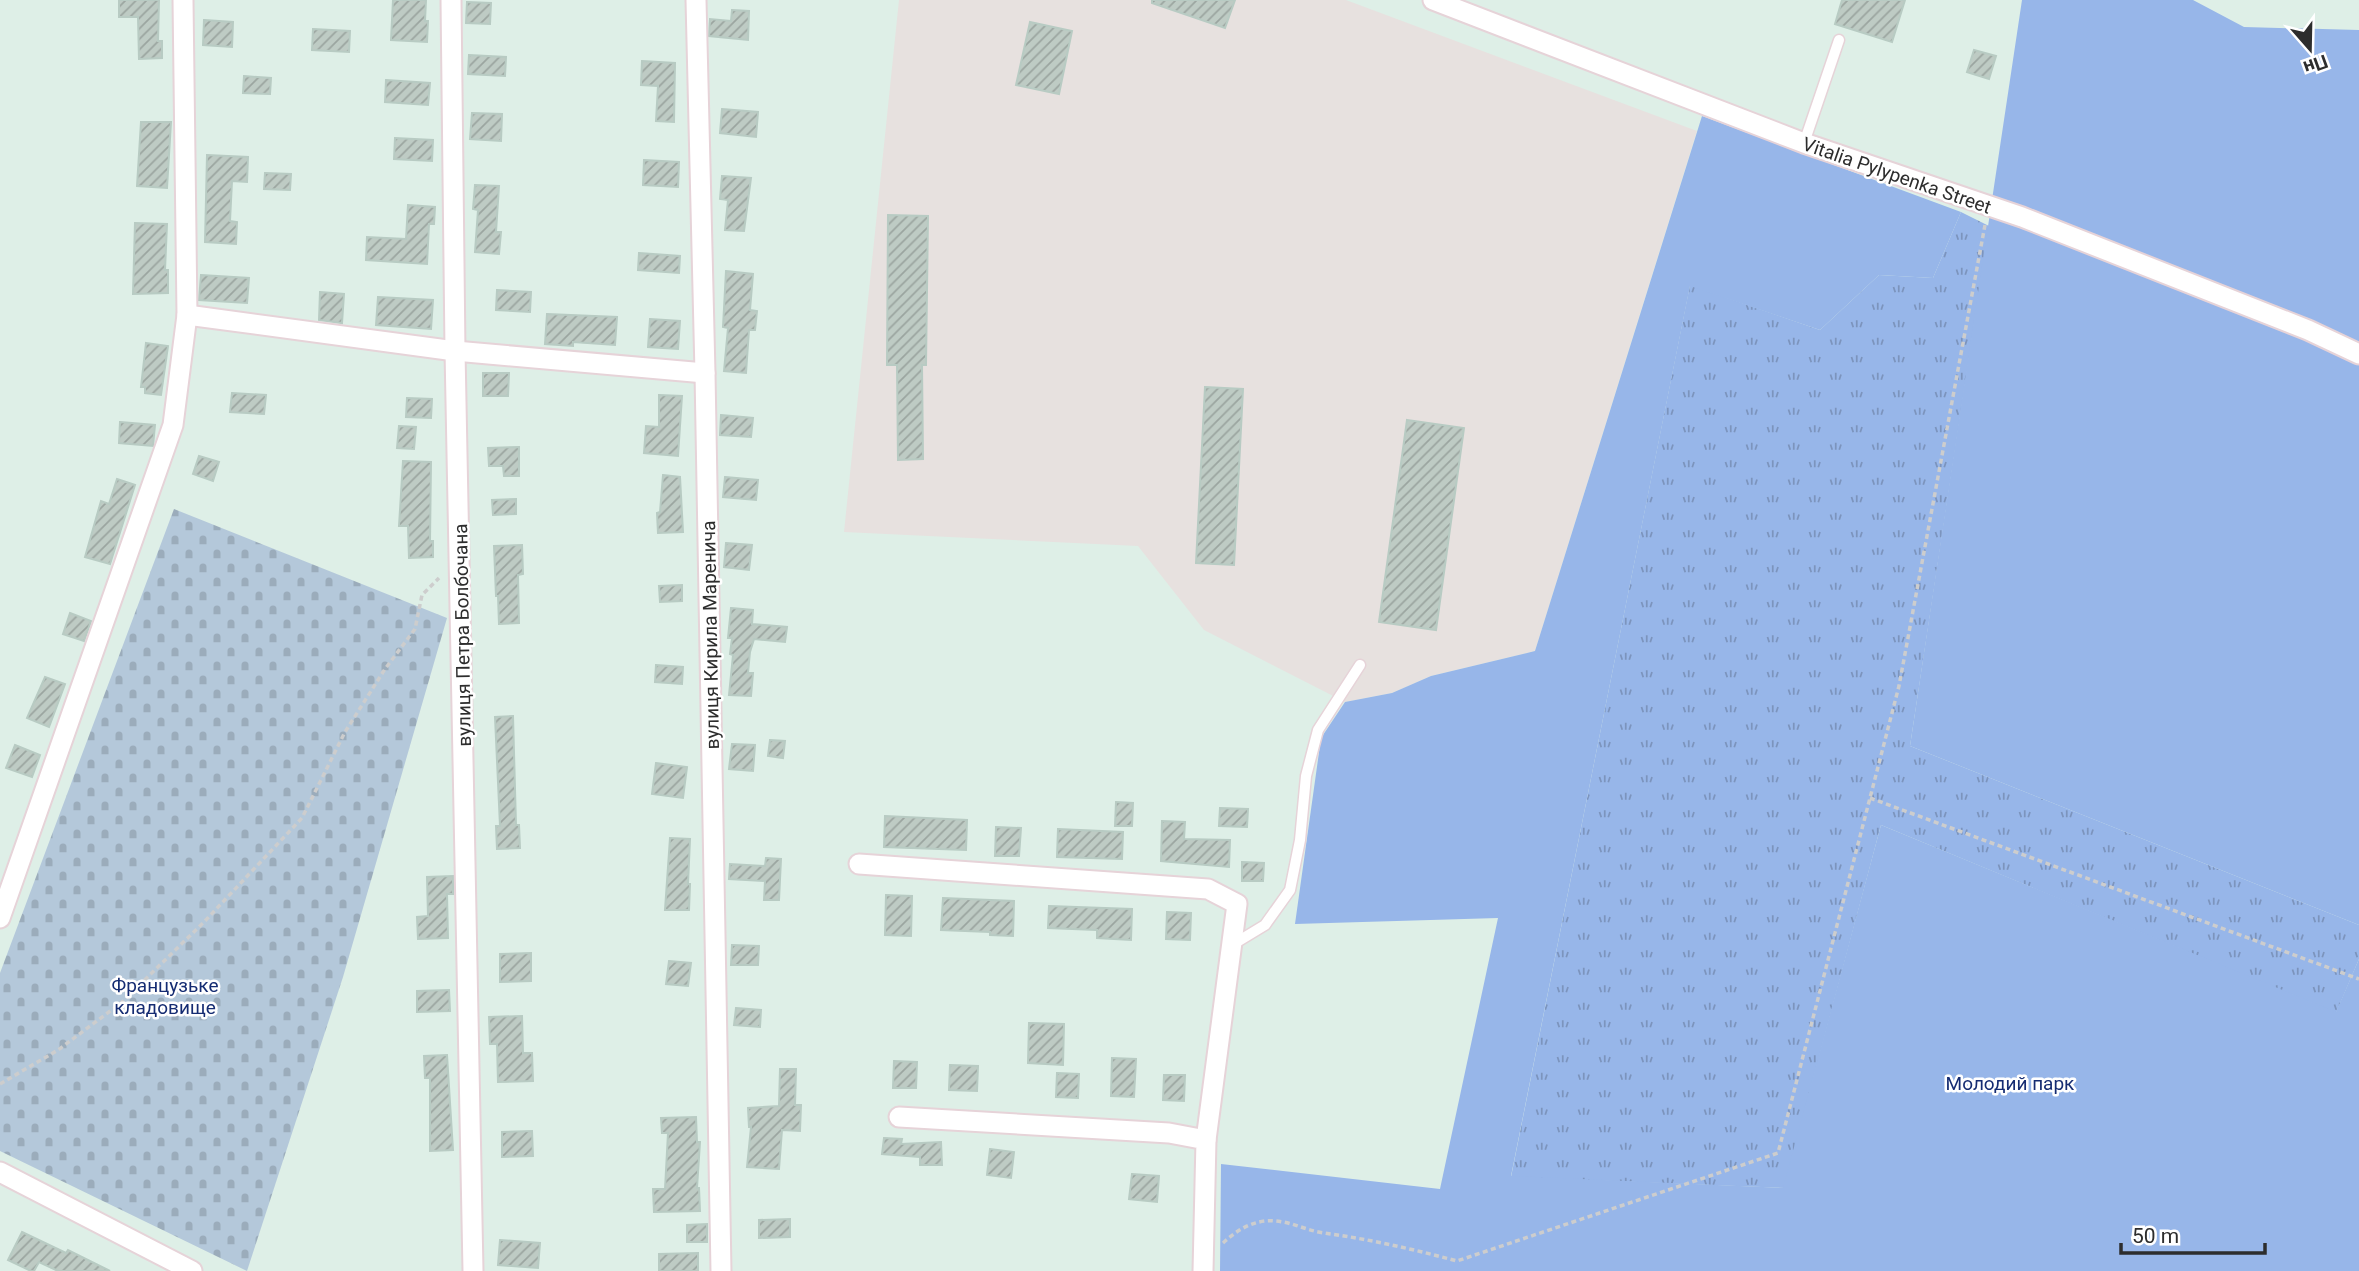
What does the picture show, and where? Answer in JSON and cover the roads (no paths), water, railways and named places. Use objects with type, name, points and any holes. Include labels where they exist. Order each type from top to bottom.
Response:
[{"type":"street","points":[[0,918],[173,425],[187,316],[183,0]]},
{"type":"street","name":"вулиця Петра Болбочана","points":[[451,0],[473,1271]]},
{"type":"street","name":"вулиця Кирила Маренича","points":[[696,0],[721,1271]]},
{"type":"street","name":"Vitalia Pylypenka Street","points":[[1433,0],[1461,5],[1804,144],[1989,205],[2308,330],[2359,354]]},
{"type":"street","points":[[187,316],[455,351],[705,373]]},
{"type":"street","points":[[859,864],[1208,889],[1237,904],[1206,1140],[1203,1271]]},
{"type":"street","points":[[900,1118],[1169,1133],[1206,1140]]},
{"type":"street","points":[[0,1172],[192,1271]]},
{"type":"lane","points":[[1804,144],[1839,40]]},
{"type":"lane","points":[[1232,946],[1265,925],[1290,890],[1300,839],[1306,776],[1318,730],[1360,665]]},
{"type":"park label","name":"Французьке кладовище","points":[[165,996]]},
{"type":"park label","name":"Молодий парк","points":[[2010,1083]]}]
